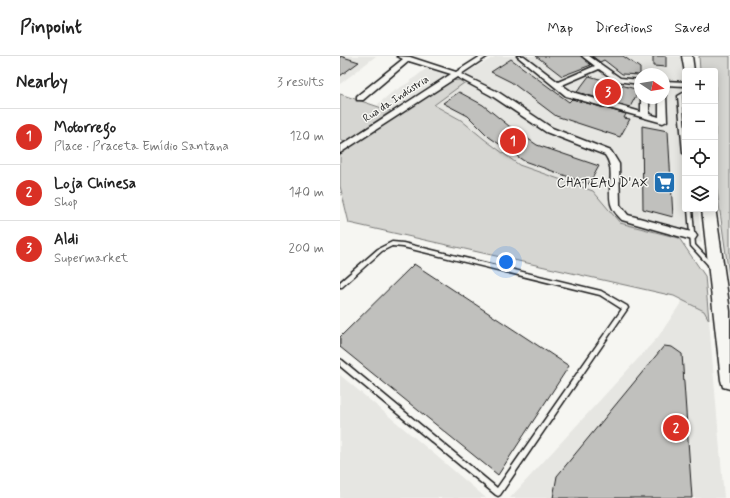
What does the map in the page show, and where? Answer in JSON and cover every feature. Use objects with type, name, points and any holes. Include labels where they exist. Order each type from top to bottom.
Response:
[{"type":"main road","points":[[687,56],[689,68]]},
{"type":"main road","points":[[695,56],[696,68]]},
{"type":"main road","points":[[709,212],[730,380]]},
{"type":"street","points":[[400,56],[444,69],[472,81],[495,94],[549,130],[608,153],[613,158],[615,165],[616,204],[625,218],[692,236]]},
{"type":"street","name":"Rua da Indústria","points":[[340,150],[485,56]]},
{"type":"street","points":[[520,56],[569,94],[663,121],[663,104]]},
{"type":"street","points":[[585,56],[618,80],[634,81]]},
{"type":"street","points":[[360,98],[408,58]]},
{"type":"street","points":[[557,85],[599,67]]},
{"type":"street","points":[[670,83],[682,84]]},
{"type":"street","points":[[645,104],[645,116]]},
{"type":"lane","points":[[682,95],[680,96],[684,140]]},
{"type":"lane","points":[[690,212],[693,246],[717,271]]},
{"type":"lane","points":[[340,285],[380,250],[392,244],[403,245],[601,293],[625,308],[498,493],[340,362]]},
{"type":"shaded area","points":[[340,56],[376,56],[340,84]]},
{"type":"shaded area","points":[[496,56],[690,56],[686,68],[682,68],[682,212],[698,212],[702,243],[619,223],[593,191],[519,165],[461,120],[423,99],[450,81]]},
{"type":"shaded area","points":[[699,56],[730,56],[730,283],[718,197],[718,68],[700,68]]},
{"type":"shaded area","points":[[428,67],[450,73],[392,110],[377,105],[391,93],[408,83]]},
{"type":"shaded area","points":[[459,80],[464,83],[434,105],[461,120],[519,165],[593,191],[620,223],[679,238],[705,276],[709,320],[704,311],[674,296],[349,223],[340,186],[340,153],[450,81]]},
{"type":"shaded area","points":[[340,94],[391,111],[345,142],[340,140]]},
{"type":"shaded area","points":[[683,300],[704,311],[709,320],[724,498],[510,498],[658,337]]},
{"type":"shaded area","points":[[340,375],[433,453],[486,498],[340,498]]},
{"type":"building","points":[[340,56],[359,62],[340,76]]},
{"type":"building","points":[[536,56],[581,56],[591,65],[562,76]]},
{"type":"building","points":[[592,56],[623,56],[640,68],[634,68],[634,75],[622,74],[604,60],[600,62]]},
{"type":"building","points":[[653,56],[666,56],[666,67],[653,66]]},
{"type":"building","points":[[511,59],[569,102],[572,99],[626,114],[624,118],[630,119],[620,137],[556,116],[511,82],[491,72]]},
{"type":"building","points":[[589,76],[634,89],[634,99],[630,107],[577,92]]},
{"type":"building","points":[[459,92],[483,105],[509,126],[537,145],[599,166],[589,184],[524,161],[489,137],[468,116],[443,103]]},
{"type":"building","points":[[642,126],[668,131],[673,217],[643,209]]},
{"type":"building","points":[[414,264],[569,366],[498,475],[340,347],[340,337]]},
{"type":"building","points":[[664,346],[672,347],[682,354],[692,498],[553,498],[557,476]]},
{"type":"place","name":"Aldi","points":[[608,92]]},
{"type":"place","name":"Motorrego","points":[[513,141]]},
{"type":"place","name":"CHATEAU D'AX","points":[[664,183]]},
{"type":"place","name":"Loja Chinesa","points":[[676,428]]}]
